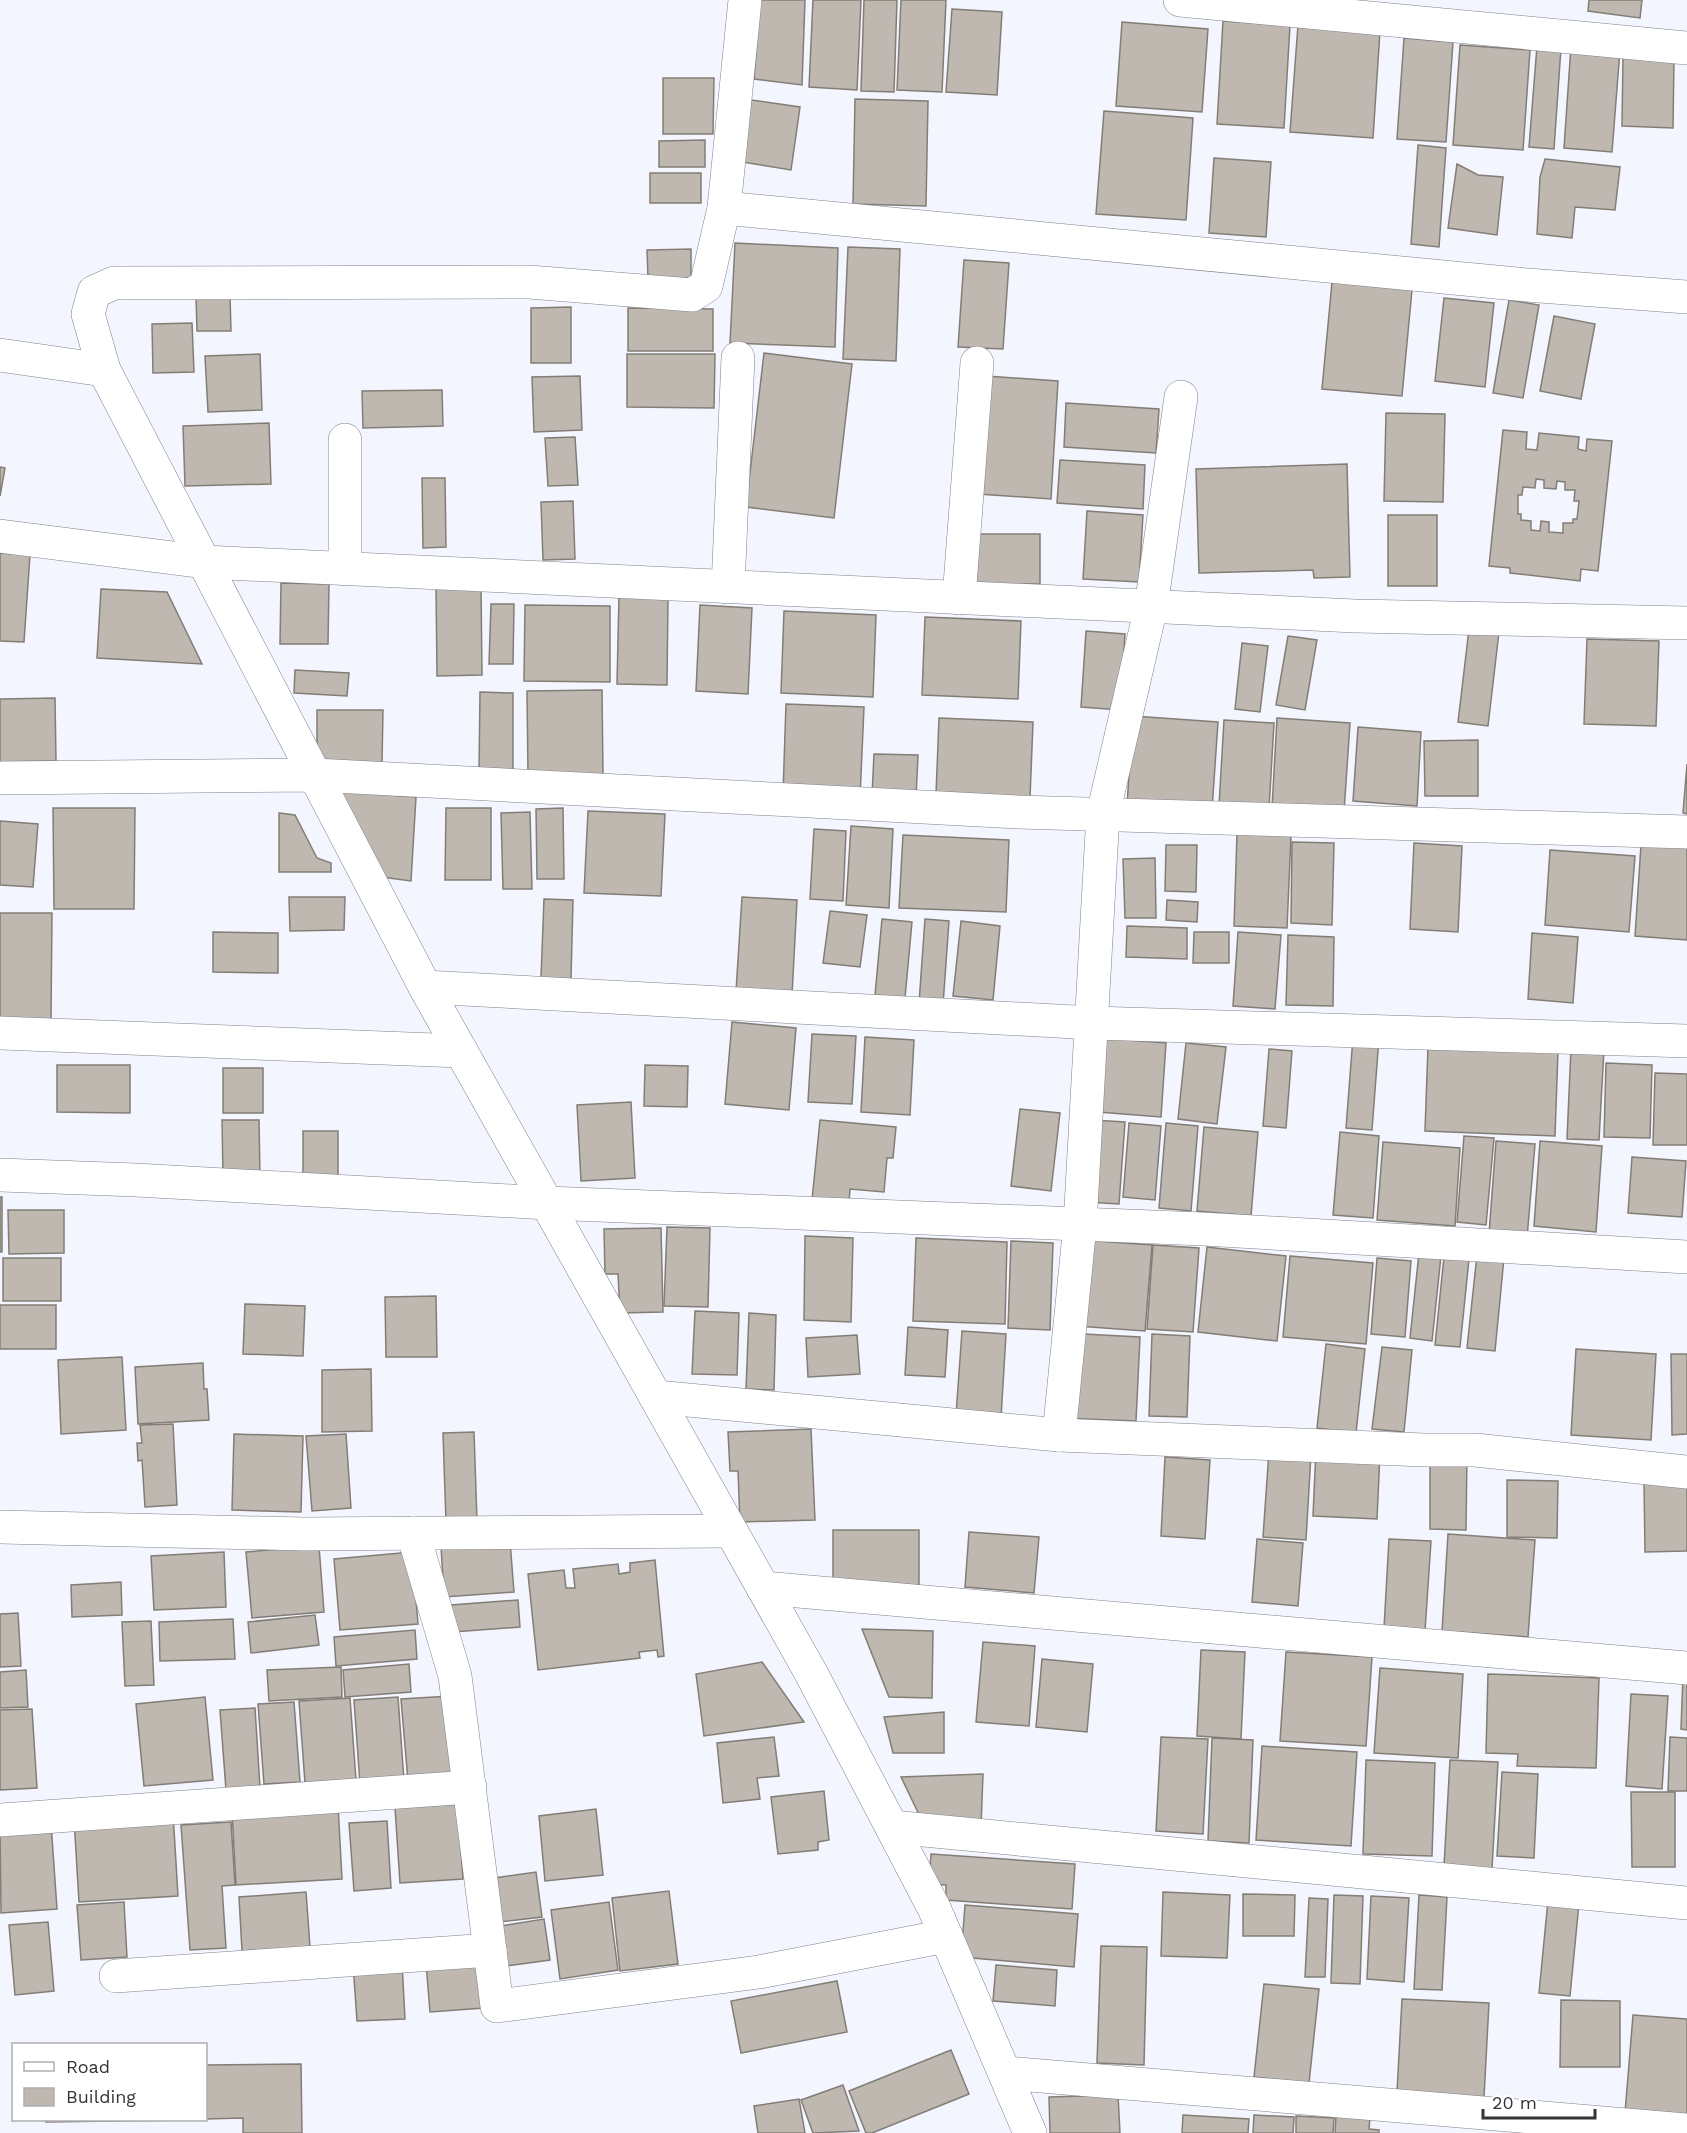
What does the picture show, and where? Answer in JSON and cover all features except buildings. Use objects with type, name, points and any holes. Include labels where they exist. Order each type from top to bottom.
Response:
[{"type":"street","points":[[745,0],[724,208],[706,286],[692,295],[530,282],[114,283],[94,292],[88,314],[104,370],[425,987],[811,1673],[934,1908],[1030,2133]]},
{"type":"street","points":[[1180,0],[1687,48]]},
{"type":"street","points":[[724,208],[1503,283],[1687,297]]},
{"type":"street","points":[[0,355],[104,370]]},
{"type":"street","points":[[728,587],[738,358]]},
{"type":"street","points":[[959,598],[976,363]]},
{"type":"street","points":[[1059,1435],[1080,1225],[1103,814],[1151,607],[1181,397]]},
{"type":"street","points":[[345,440],[345,569]]},
{"type":"street","points":[[0,536],[205,562],[1355,616],[1687,622]]},
{"type":"street","points":[[0,778],[315,775],[1018,812],[1687,832]]},
{"type":"street","points":[[425,987],[1093,1023],[1687,1041]]},
{"type":"street","points":[[0,1033],[461,1051]]},
{"type":"street","points":[[0,1175],[547,1203],[1203,1229],[1687,1257]]},
{"type":"street","points":[[656,1397],[1059,1435],[1424,1450],[1475,1449],[1687,1472]]},
{"type":"street","points":[[0,1527],[303,1534],[731,1531]]},
{"type":"street","points":[[413,1533],[455,1676],[497,2006],[759,1972],[946,1935]]},
{"type":"street","points":[[763,1588],[1687,1668]]},
{"type":"street","points":[[0,1820],[470,1787]]},
{"type":"street","points":[[892,1827],[1687,1903]]},
{"type":"street","points":[[116,1976],[490,1950]]},
{"type":"street","points":[[1005,2073],[1687,2130]]}]
